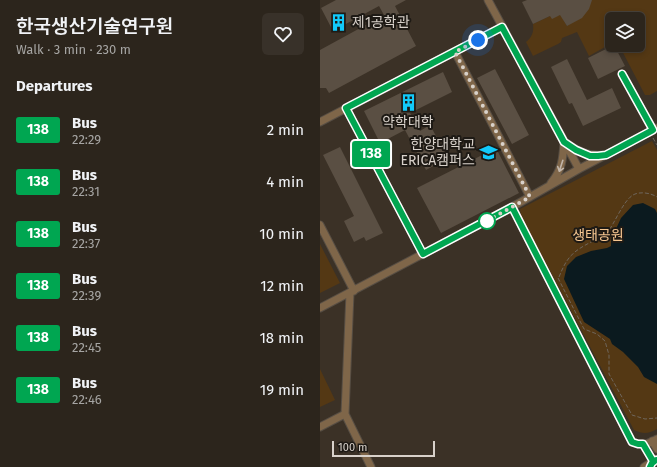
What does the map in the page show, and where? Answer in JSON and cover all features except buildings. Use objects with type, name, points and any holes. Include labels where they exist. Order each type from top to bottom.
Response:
[{"type":"lane","points":[[488,0],[579,169]]},
{"type":"lane","points":[[320,122],[502,27]]},
{"type":"lane","points":[[455,52],[530,197]]},
{"type":"lane","points":[[320,308],[512,207],[579,169],[655,129],[622,74]]},
{"type":"lane","points":[[346,108],[423,254]]},
{"type":"lane","points":[[564,142],[576,150],[590,156],[606,155]]},
{"type":"lane","points":[[548,186],[558,174],[562,163],[564,142]]},
{"type":"lane","points":[[512,207],[632,442],[638,444],[648,444],[655,440],[657,449]]},
{"type":"lane","points":[[320,225],[352,292],[345,414],[371,467]]},
{"type":"lane","points":[[320,427],[345,414]]},
{"type":"lane","points":[[643,444],[655,461],[644,467]]},
{"type":"path","points":[[657,197],[651,193],[638,193],[633,195],[625,204],[604,236],[572,253],[558,278],[584,329],[597,334],[604,341],[609,355],[609,374],[632,415],[645,419],[657,418]]},
{"type":"green space","points":[[592,0],[657,0],[657,91],[650,95],[645,95],[623,52],[645,52],[645,12],[605,12],[605,47],[589,56],[577,32],[562,38],[561,42],[558,44],[533,56],[526,42],[532,34],[533,24],[550,16],[561,15],[567,26]]},
{"type":"green space","name":"생태공원","points":[[652,141],[657,150],[657,429],[646,433],[634,430],[521,216],[520,209]]},
{"type":"green space","points":[[320,244],[340,283],[320,293]]},
{"type":"green space","points":[[320,369],[335,400],[320,407]]},
{"type":"shaded area","points":[[643,203],[655,209],[657,213],[657,384],[644,377],[638,367],[623,352],[612,344],[610,339],[584,322],[564,279],[567,266],[576,257],[591,251],[611,246],[611,240],[621,218],[633,205]]},
{"type":"bus line","name":"138","points":[[622,74],[653,130],[606,155],[598,156],[590,156],[576,150],[564,142],[502,27],[346,108],[423,254],[512,207],[632,442],[643,444],[653,461],[656,460],[650,467]]},
{"type":"place","name":"제1공학관","points":[[339,22]]},
{"type":"place","name":"약학대학","points":[[408,102]]},
{"type":"place","name":"한양대학교 ERICA캠퍼스","points":[[488,152]]},
{"type":"route","points":[[478,40],[455,52],[530,197],[487,221]]}]
